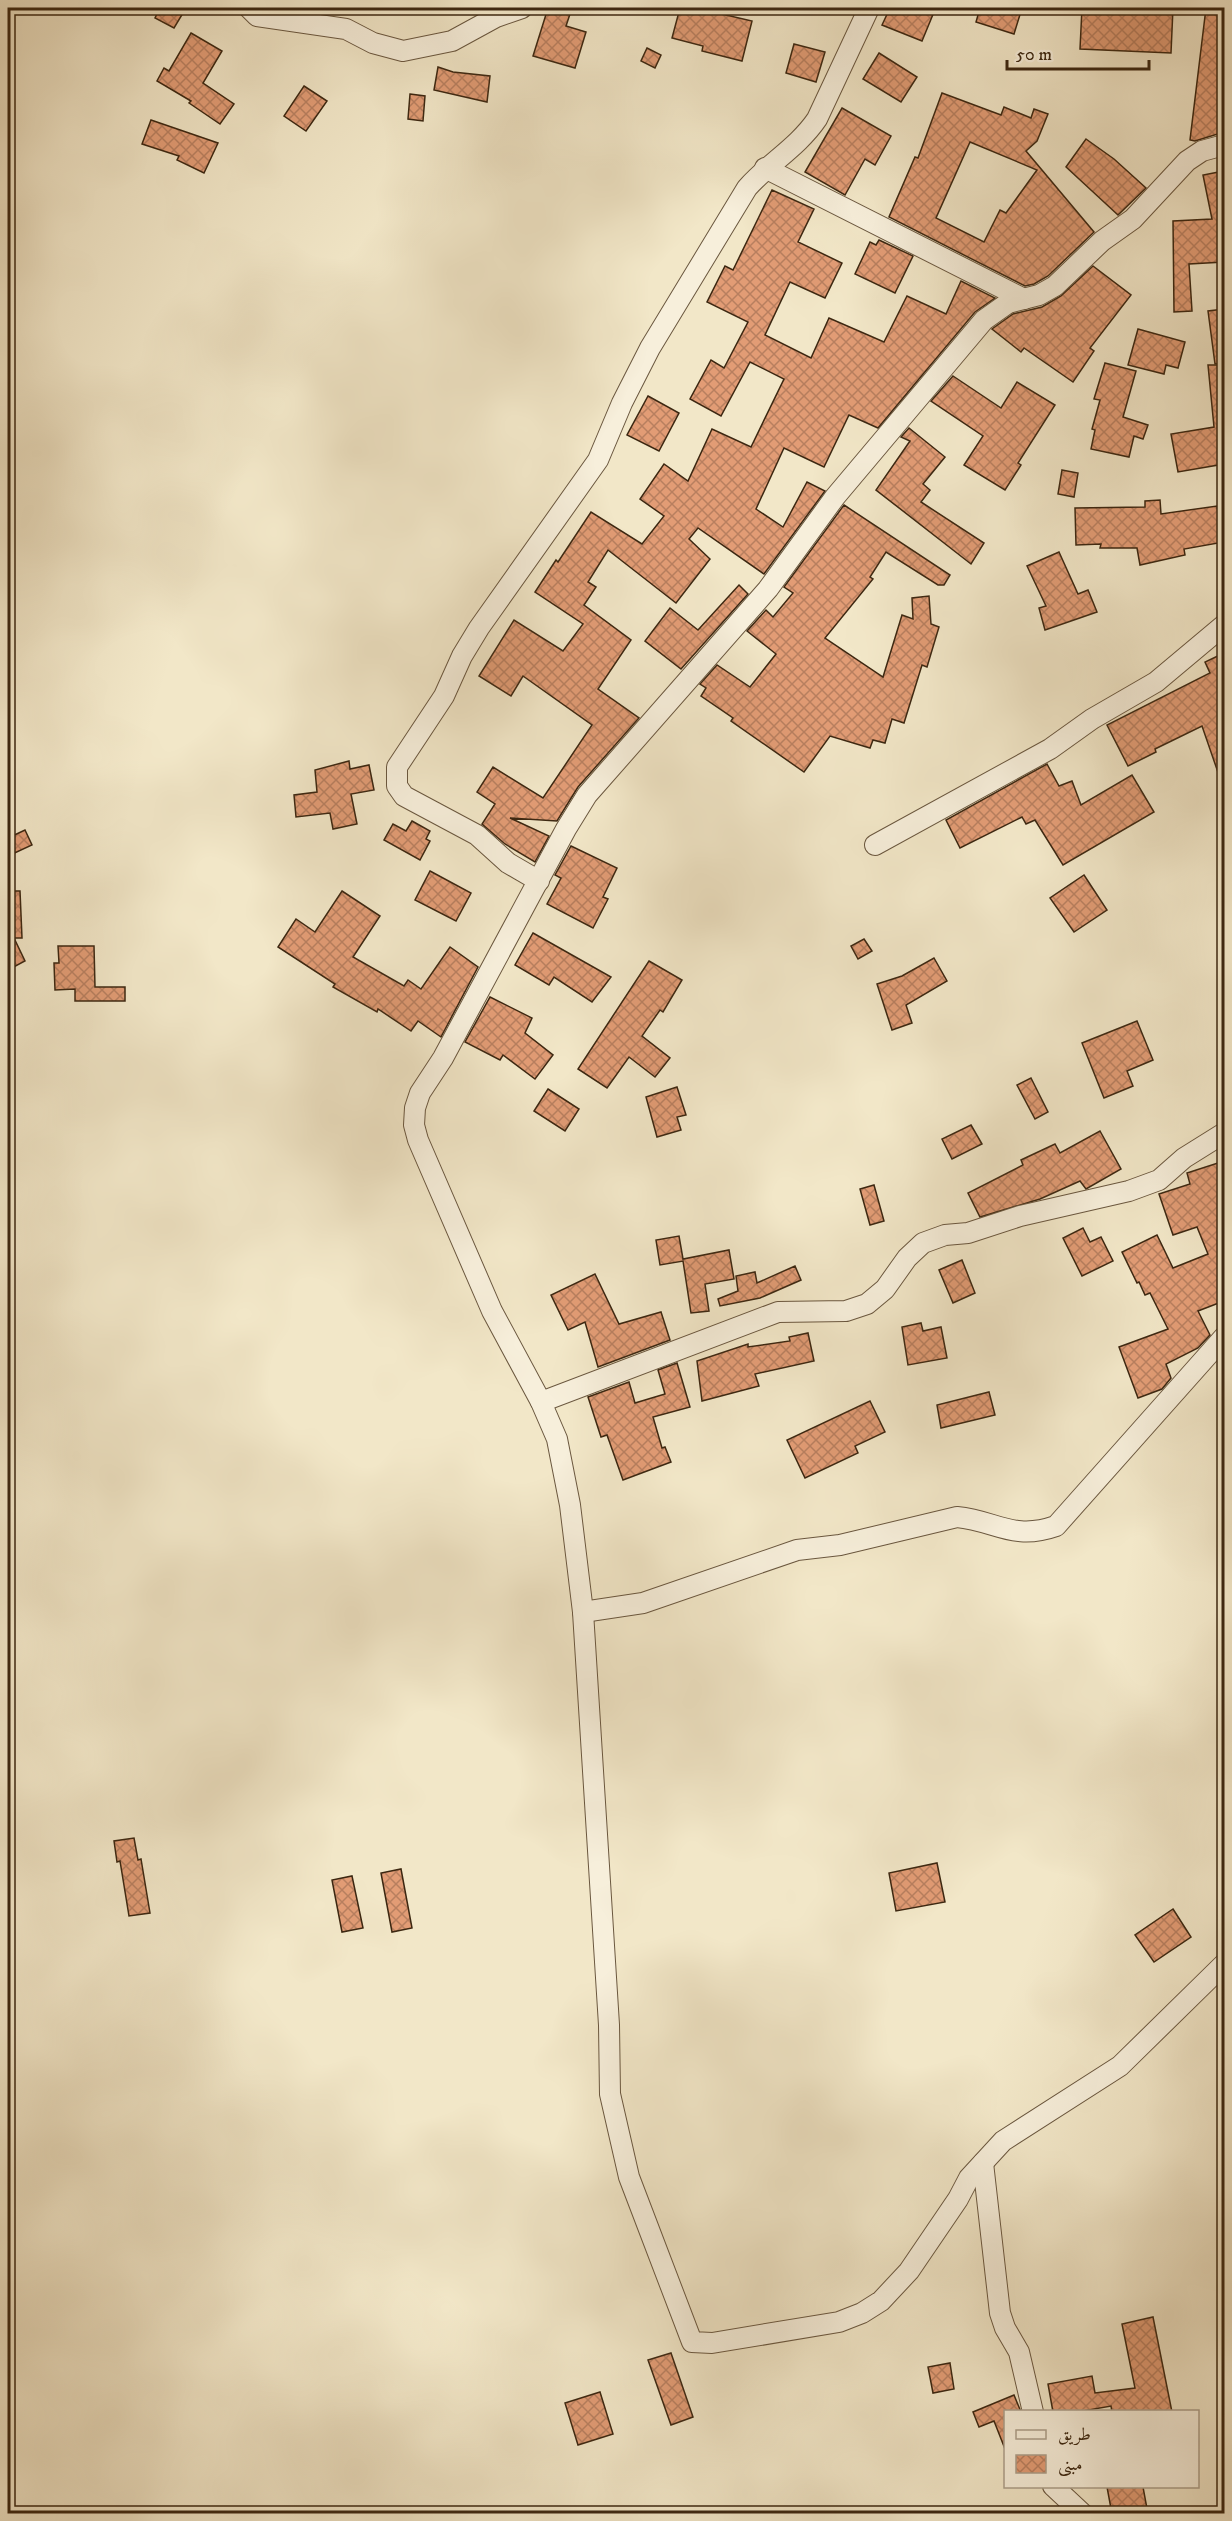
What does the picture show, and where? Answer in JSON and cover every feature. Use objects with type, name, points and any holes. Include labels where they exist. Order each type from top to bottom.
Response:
[{"type":"street","points":[[249,8],[257,16],[346,29],[373,43],[403,51],[452,41],[496,17],[522,8]]},
{"type":"street","points":[[539,881],[508,863],[477,835],[404,796],[397,786],[397,767],[444,696],[478,628],[598,460],[622,403],[650,348],[747,188],[765,168],[807,133],[829,97],[869,8]]},
{"type":"street","points":[[1224,145],[1202,151],[1187,161],[1133,219],[1102,241],[1054,286],[1008,303],[984,320],[872,451],[794,550],[768,589],[587,795],[566,829],[443,1058],[420,1093],[415,1108],[414,1125],[418,1140],[492,1311],[541,1402],[559,1450],[570,1505],[583,1612],[609,2025],[610,2094],[628,2177],[692,2342],[712,2343],[839,2322],[862,2313],[881,2301],[909,2271],[958,2199],[969,2178],[1003,2140],[1120,2066],[1224,1964]]},
{"type":"street","points":[[765,168],[1024,299]]},
{"type":"street","points":[[875,845],[1050,749],[1092,719],[1156,682],[1224,625]]},
{"type":"street","points":[[541,1402],[778,1312],[846,1311],[867,1304],[885,1289],[906,1258],[923,1243],[1149,1184],[1159,1180],[1184,1158],[1224,1132]]},
{"type":"street","points":[[583,1612],[652,1600],[797,1550],[840,1545],[957,1517],[974,1519],[997,1528],[1021,1533],[1037,1533],[1056,1526],[1224,1337]]},
{"type":"street","points":[[983,2163],[1000,2313],[1005,2328],[1019,2352],[1034,2410]]},
{"type":"street","points":[[1054,2488],[1083,2514]]},
{"type":"building","points":[[160,8],[186,8],[174,28],[155,18]]},
{"type":"building","points":[[548,8],[572,8],[566,26],[586,32],[575,68],[533,56]]},
{"type":"building","points":[[680,8],[715,8],[713,12],[752,21],[742,61],[702,51],[703,46],[672,38]]},
{"type":"building","points":[[890,8],[923,8],[934,12],[922,41],[882,25]]},
{"type":"building","points":[[980,8],[1022,8],[1014,34],[976,22]]},
{"type":"building","points":[[1082,8],[1158,11],[1158,8],[1173,8],[1171,53],[1080,49]]},
{"type":"building","points":[[1206,8],[1224,8],[1224,107],[1221,133],[1195,141],[1190,140]]},
{"type":"building","points":[[191,33],[222,51],[203,83],[234,104],[220,124],[189,103],[191,101],[157,81],[164,68],[169,71]]},
{"type":"building","points":[[794,44],[825,52],[816,82],[786,73]]},
{"type":"building","points":[[647,48],[661,55],[655,68],[641,61]]},
{"type":"building","points":[[879,53],[917,77],[901,102],[863,79]]},
{"type":"building","points":[[438,67],[453,72],[490,76],[487,102],[434,90]]},
{"type":"building","points":[[304,86],[327,101],[306,131],[284,116]]},
{"type":"building","points":[[942,93],[1001,115],[1004,107],[1031,118],[1034,109],[1048,114],[1037,141],[1026,151],[1094,232],[1048,276],[1025,286],[889,217],[915,157],[918,158]],"holes":[[[970,142],[1037,170],[1006,213],[1000,210],[984,242],[936,218]]]},
{"type":"building","points":[[410,94],[425,96],[423,121],[408,119]]},
{"type":"building","points":[[842,108],[891,136],[875,165],[865,159],[845,195],[805,172]]},
{"type":"building","points":[[151,120],[218,143],[204,173],[177,160],[179,156],[142,144]]},
{"type":"building","points":[[1086,139],[1114,159],[1146,188],[1118,215],[1066,167]]},
{"type":"building","points":[[1224,171],[1224,262],[1189,264],[1192,311],[1174,312],[1173,221],[1212,219],[1203,175]]},
{"type":"building","points":[[772,190],[814,209],[798,242],[842,263],[825,298],[790,282],[765,335],[811,358],[829,318],[884,342],[907,296],[946,314],[961,281],[995,298],[975,312],[878,428],[849,415],[824,467],[784,448],[756,509],[783,527],[807,482],[825,491],[764,574],[698,528],[689,539],[710,559],[676,603],[608,550],[588,582],[596,587],[584,605],[631,640],[598,689],[639,718],[578,787],[557,821],[510,818],[549,836],[535,862],[505,844],[482,824],[495,804],[477,792],[493,767],[543,798],[592,725],[523,676],[511,696],[479,676],[514,620],[563,651],[583,624],[535,592],[591,512],[642,544],[664,516],[640,499],[664,464],[688,481],[712,429],[751,447],[784,379],[750,362],[721,416],[690,399],[711,360],[724,368],[748,322],[707,302],[725,266],[733,270]]},
{"type":"building","points":[[879,240],[913,256],[895,293],[855,274],[870,242],[876,245]]},
{"type":"building","points":[[1093,266],[1131,295],[1090,348],[1094,351],[1073,382],[1024,348],[1021,352],[992,329],[1013,314],[1042,307],[1061,296]]},
{"type":"building","points":[[1224,309],[1224,363],[1215,364],[1208,311]]},
{"type":"building","points":[[1138,329],[1185,342],[1178,368],[1166,365],[1164,374],[1128,365]]},
{"type":"building","points":[[1105,363],[1136,371],[1123,417],[1148,425],[1143,439],[1134,436],[1129,457],[1091,449],[1095,430],[1092,429],[1100,400],[1094,399]]},
{"type":"building","points":[[1208,365],[1224,365],[1224,464],[1178,472],[1171,434],[1214,427]]},
{"type":"building","points":[[953,376],[1001,408],[1017,382],[1055,405],[1018,463],[1021,465],[1005,490],[964,465],[983,436],[931,401]]},
{"type":"building","points":[[648,396],[679,413],[659,451],[627,435]]},
{"type":"building","points":[[909,428],[945,457],[923,484],[930,490],[921,502],[984,543],[971,564],[876,490],[910,441],[901,437]]},
{"type":"building","points":[[1062,470],[1078,473],[1074,497],[1058,494]]},
{"type":"building","points":[[1160,500],[1161,514],[1217,506],[1224,542],[1184,549],[1185,555],[1140,565],[1137,548],[1100,548],[1101,544],[1076,545],[1075,508],[1145,507],[1145,501]]},
{"type":"building","points":[[844,505],[950,575],[944,585],[938,585],[886,552],[870,577],[873,579],[825,638],[883,677],[902,615],[913,619],[912,598],[929,596],[931,624],[939,627],[927,667],[922,665],[904,723],[892,719],[885,743],[873,740],[870,748],[830,736],[804,772],[731,721],[733,718],[701,696],[706,688],[700,684],[717,665],[750,687],[776,654],[747,631],[766,610],[773,617],[793,593],[784,587]]},
{"type":"building","points":[[1059,552],[1078,594],[1088,590],[1097,612],[1045,630],[1039,608],[1046,606],[1027,566]]},
{"type":"building","points":[[739,585],[748,594],[681,669],[645,641],[670,608],[698,630]]},
{"type":"building","points":[[1224,653],[1224,784],[1222,784],[1202,726],[1155,749],[1156,752],[1128,766],[1107,725],[1210,673],[1205,662]]},
{"type":"building","points":[[349,761],[350,769],[369,765],[374,790],[351,794],[357,824],[333,829],[330,813],[296,817],[294,795],[317,792],[315,770]]},
{"type":"building","points":[[1047,764],[1059,786],[1072,781],[1081,805],[1132,775],[1154,812],[1063,865],[1035,820],[1026,824],[1022,817],[960,848],[946,820]]},
{"type":"building","points":[[412,821],[430,831],[426,839],[430,841],[420,860],[384,840],[393,824],[406,831]]},
{"type":"building","points":[[25,830],[32,845],[8,856],[8,838]]},
{"type":"building","points":[[571,846],[617,868],[603,897],[608,899],[593,928],[547,904],[561,878],[555,875]]},
{"type":"building","points":[[430,871],[471,893],[456,921],[415,900]]},
{"type":"building","points":[[1084,875],[1107,910],[1074,932],[1050,898]]},
{"type":"building","points":[[8,891],[20,891],[22,938],[14,938],[25,961],[8,970]]},
{"type":"building","points":[[342,891],[380,916],[353,957],[404,986],[408,980],[421,989],[450,947],[478,967],[441,1037],[418,1021],[411,1031],[378,1009],[377,1012],[333,987],[335,984],[278,947],[296,919],[315,932]]},
{"type":"building","points":[[533,933],[611,977],[592,1002],[554,977],[549,985],[515,965]]},
{"type":"building","points":[[864,939],[872,951],[858,959],[851,946]]},
{"type":"building","points":[[58,946],[94,946],[95,987],[125,987],[125,1001],[75,1001],[75,989],[55,990],[54,963],[59,963]]},
{"type":"building","points":[[934,958],[947,981],[906,1005],[912,1023],[892,1030],[877,984],[902,976]]},
{"type":"building","points":[[649,961],[682,980],[663,1012],[660,1010],[642,1036],[670,1058],[655,1077],[629,1057],[607,1088],[578,1069]]},
{"type":"building","points":[[490,997],[532,1018],[525,1033],[553,1055],[535,1079],[503,1055],[500,1060],[465,1042]]},
{"type":"building","points":[[1137,1021],[1153,1060],[1127,1071],[1133,1086],[1104,1098],[1082,1043]]},
{"type":"building","points":[[1031,1078],[1048,1112],[1035,1119],[1017,1085]]},
{"type":"building","points":[[677,1087],[686,1115],[677,1117],[681,1130],[657,1137],[646,1097]]},
{"type":"building","points":[[548,1089],[579,1109],[565,1131],[534,1111]]},
{"type":"building","points":[[971,1125],[982,1144],[952,1159],[942,1139]]},
{"type":"building","points":[[1100,1131],[1121,1169],[1086,1189],[1080,1181],[1040,1199],[980,1217],[968,1193],[1023,1165],[1021,1160],[1055,1144],[1060,1153]]},
{"type":"building","points":[[1224,1161],[1224,1301],[1198,1311],[1210,1335],[1198,1348],[1166,1364],[1171,1378],[1162,1389],[1138,1398],[1119,1347],[1168,1329],[1150,1293],[1145,1295],[1139,1282],[1137,1283],[1122,1252],[1157,1235],[1173,1268],[1208,1254],[1197,1227],[1173,1235],[1159,1194],[1190,1184],[1187,1173]]},
{"type":"building","points":[[874,1185],[884,1221],[870,1225],[860,1189]]},
{"type":"building","points":[[1083,1228],[1090,1242],[1101,1237],[1113,1261],[1082,1276],[1063,1238]]},
{"type":"building","points":[[679,1236],[683,1259],[729,1250],[734,1279],[705,1284],[709,1311],[691,1313],[683,1261],[660,1265],[656,1240]]},
{"type":"building","points":[[962,1260],[975,1293],[953,1303],[939,1270]]},
{"type":"building","points":[[795,1266],[801,1280],[760,1298],[720,1306],[718,1299],[738,1291],[736,1276],[755,1272],[757,1283]]},
{"type":"building","points":[[595,1274],[619,1324],[661,1312],[670,1340],[598,1367],[585,1322],[568,1330],[551,1295]]},
{"type":"building","points":[[921,1323],[923,1331],[941,1327],[947,1358],[908,1365],[902,1327]]},
{"type":"building","points":[[808,1333],[814,1361],[755,1374],[759,1386],[702,1401],[697,1361],[748,1344],[748,1347],[790,1341],[789,1337]]},
{"type":"building","points":[[677,1363],[690,1407],[653,1417],[662,1448],[665,1447],[671,1462],[623,1480],[607,1435],[601,1437],[588,1397],[629,1382],[635,1403],[665,1394],[658,1370]]},
{"type":"building","points":[[989,1392],[995,1415],[941,1428],[937,1405]]},
{"type":"building","points":[[870,1401],[885,1432],[855,1446],[858,1453],[805,1478],[787,1440]]},
{"type":"building","points":[[134,1838],[138,1860],[141,1859],[150,1913],[129,1916],[120,1861],[117,1862],[114,1841]]},
{"type":"building","points":[[937,1863],[945,1902],[896,1911],[889,1873]]},
{"type":"building","points":[[401,1869],[412,1928],[392,1932],[381,1873]]},
{"type":"building","points":[[352,1876],[363,1928],[342,1932],[332,1880]]},
{"type":"building","points":[[1173,1909],[1191,1937],[1154,1962],[1135,1935]]},
{"type":"building","points":[[1153,2317],[1172,2410],[1112,2410],[1111,2406],[1088,2410],[1053,2410],[1048,2384],[1092,2376],[1095,2393],[1135,2388],[1122,2324]]},
{"type":"building","points":[[671,2353],[693,2417],[671,2425],[648,2360]]},
{"type":"building","points":[[950,2363],[954,2389],[933,2393],[928,2367]]},
{"type":"building","points":[[600,2392],[613,2434],[578,2445],[565,2403]]},
{"type":"building","points":[[1014,2395],[1020,2410],[1004,2410],[1004,2446],[994,2421],[979,2427],[973,2412]]},
{"type":"building","points":[[1107,2488],[1143,2488],[1148,2514],[1112,2514]]}]
